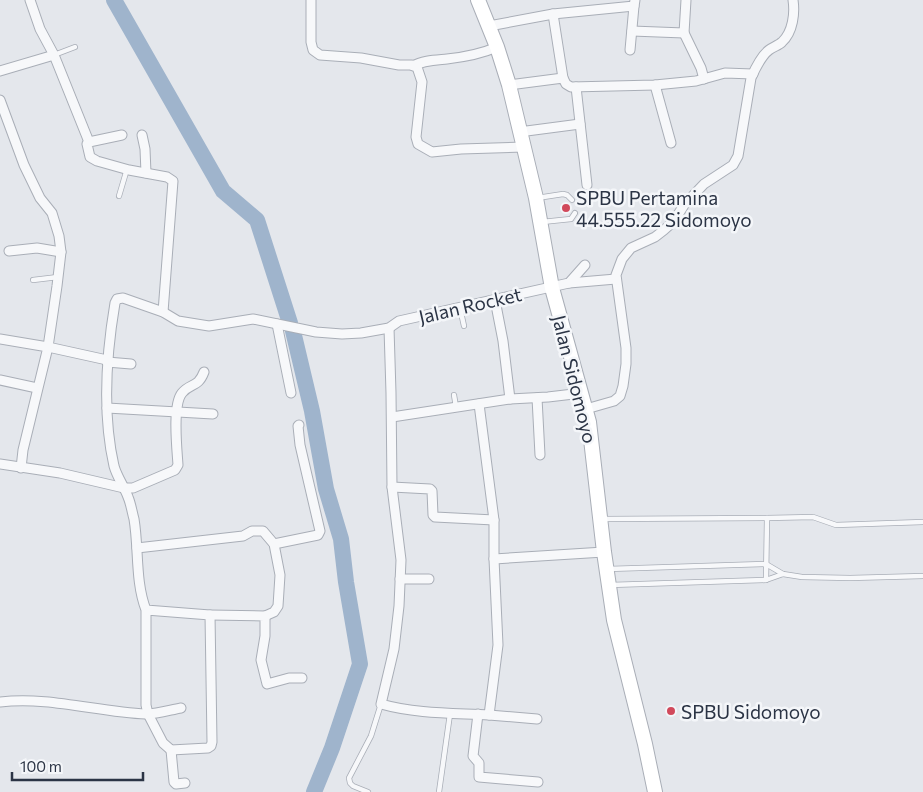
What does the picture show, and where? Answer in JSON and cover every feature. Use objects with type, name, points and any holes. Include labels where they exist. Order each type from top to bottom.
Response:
[{"type":"main road","name":"Jalan Sidomoyo","points":[[478,0],[497,47],[508,85],[536,198],[552,286],[589,422],[608,585],[614,620],[646,744],[656,792]]},
{"type":"street","points":[[30,0],[88,142],[90,157],[127,169],[168,177],[173,180],[163,312]]},
{"type":"street","points":[[311,0],[311,42],[313,50],[320,55],[413,66],[422,62],[469,56],[497,47]]},
{"type":"street","points":[[686,0],[684,33],[701,68],[704,79]]},
{"type":"street","points":[[586,409],[614,401],[620,396],[623,386],[626,348],[616,279],[622,259],[631,248],[655,237],[664,230],[674,221],[684,205],[704,184],[733,165],[738,156],[753,74],[767,52],[782,42],[787,35],[794,19],[793,0]]},
{"type":"street","points":[[489,26],[592,5],[634,3],[630,50]]},
{"type":"street","points":[[553,14],[563,78],[566,84],[576,87],[655,85],[696,81],[725,73],[753,74]]},
{"type":"street","points":[[632,31],[684,33]]},
{"type":"street","points":[[0,71],[54,55]]},
{"type":"street","points":[[413,66],[416,67],[422,82],[416,137],[418,144],[422,147],[432,152],[523,147]]},
{"type":"street","points":[[508,85],[563,78]]},
{"type":"street","points":[[655,85],[671,143]]},
{"type":"street","points":[[576,87],[587,185]]},
{"type":"street","points":[[0,100],[24,165],[40,198],[52,213],[59,236],[61,252],[48,347],[23,450],[21,468]]},
{"type":"street","points":[[520,132],[580,124]]},
{"type":"street","points":[[88,142],[122,135]]},
{"type":"street","points":[[142,135],[145,149],[146,173]]},
{"type":"street","points":[[9,252],[37,248],[61,252]]},
{"type":"street","points":[[569,283],[585,265]]},
{"type":"street","name":"Jalan Rocket","points":[[107,361],[115,303],[118,299],[123,298],[163,312],[178,320],[209,326],[252,319],[330,334],[361,333],[389,328],[399,321],[552,286],[616,279]]},
{"type":"street","points":[[494,300],[503,341],[510,399]]},
{"type":"street","points":[[277,324],[291,393]]},
{"type":"street","points":[[389,328],[392,487],[401,560],[399,606],[394,649],[382,704],[394,708],[536,718]]},
{"type":"street","points":[[0,339],[48,347],[107,361],[131,364]]},
{"type":"street","points":[[107,361],[108,436],[115,468],[130,502],[141,597],[146,610],[146,705],[148,714],[163,743],[171,750],[202,750],[211,746],[210,615]]},
{"type":"street","points":[[0,464],[60,473],[124,488],[133,488],[176,468],[178,465],[176,412],[182,393],[197,384],[204,372]]},
{"type":"street","points":[[0,380],[37,388]]},
{"type":"street","points":[[392,417],[510,399],[582,393]]},
{"type":"street","points":[[537,398],[540,455]]},
{"type":"street","points":[[479,404],[494,520],[498,645],[489,715]]},
{"type":"street","points":[[107,408],[213,414]]},
{"type":"street","points":[[274,544],[318,535],[320,531],[300,445],[299,425]]},
{"type":"street","points":[[392,487],[430,489],[432,491],[433,515],[435,517],[494,520]]},
{"type":"street","points":[[136,548],[243,536],[252,531],[263,530],[274,544],[280,575],[279,603],[274,612],[265,616],[210,615],[146,610]]},
{"type":"street","points":[[494,560],[604,552]]},
{"type":"street","points":[[400,578],[429,579]]},
{"type":"street","points":[[265,616],[265,636],[261,660],[267,684],[282,679],[302,678]]},
{"type":"street","points":[[0,702],[34,701],[98,710],[148,714],[181,708]]},
{"type":"street","points":[[478,714],[473,756],[479,763],[479,777],[538,782]]},
{"type":"street","points":[[171,750],[174,782],[178,784],[185,783]]},
{"type":"lane","points":[[54,55],[75,47]]},
{"type":"lane","points":[[118,196],[127,169]]},
{"type":"lane","points":[[536,198],[563,194],[572,200]]},
{"type":"lane","points":[[540,222],[571,219],[575,213]]},
{"type":"lane","points":[[33,280],[58,276]]},
{"type":"lane","points":[[460,308],[464,326]]},
{"type":"lane","points":[[454,395],[456,408]]},
{"type":"lane","points":[[600,519],[813,517],[836,524],[923,522]]},
{"type":"lane","points":[[766,580],[767,518]]},
{"type":"lane","points":[[606,569],[766,564],[783,574],[802,577],[923,576]]},
{"type":"lane","points":[[608,585],[766,580],[783,574]]},
{"type":"lane","points":[[368,792],[353,786],[349,778],[371,736],[382,704]]},
{"type":"lane","points":[[440,792],[450,713]]},
{"type":"waterway","points":[[114,0],[223,191],[257,220],[290,323]]},
{"type":"waterway","points":[[293,331],[312,411],[326,489],[341,539],[346,582],[360,664],[332,748],[314,792]]},
{"type":"place","name":"SPBU Pertamina 44.555.22 Sidomoyo","points":[[566,208]]},
{"type":"place","name":"SPBU Sidomoyo","points":[[671,711]]}]
